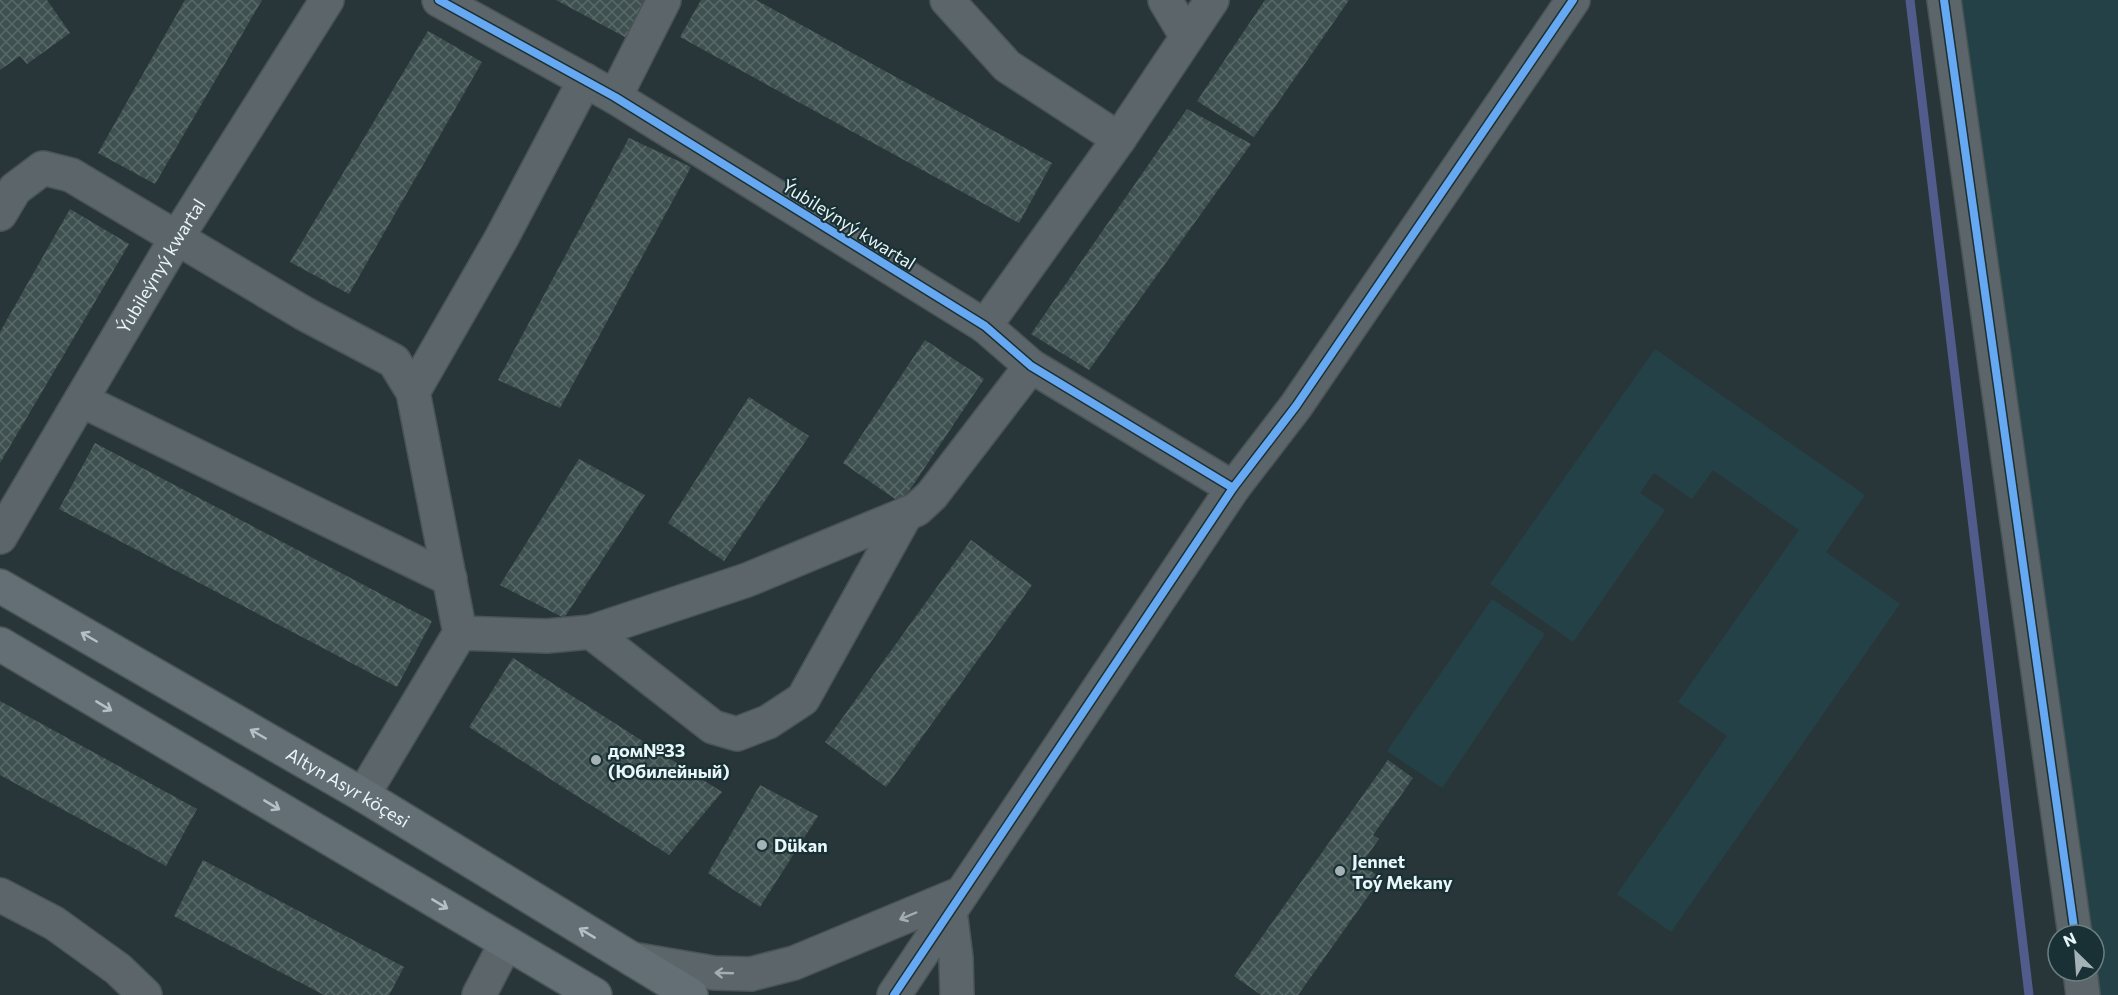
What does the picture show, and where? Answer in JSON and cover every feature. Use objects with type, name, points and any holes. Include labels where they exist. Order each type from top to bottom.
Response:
[{"type":"main road","name":"Altyn Asyr köçesi","points":[[0,586],[363,795],[691,995]]},
{"type":"main road","points":[[1,646],[595,995]]},
{"type":"street","name":"Ýubileýnyý kwartal","points":[[0,537],[176,239],[327,0]]},
{"type":"street","name":"Ýubileýnyý kwartal","points":[[439,0],[615,97],[985,326],[1031,366],[1233,489]]},
{"type":"street","points":[[615,97],[664,0]]},
{"type":"street","points":[[947,0],[1007,66],[1119,139]]},
{"type":"street","points":[[1165,0],[1187,37]]},
{"type":"street","points":[[985,326],[1119,139],[1212,0]]},
{"type":"street","points":[[1944,0],[2073,923]]},
{"type":"street","points":[[894,995],[1233,489],[1296,406],[1565,3]]},
{"type":"street","points":[[413,392],[501,239],[585,80]]},
{"type":"street","points":[[0,214],[15,189],[44,168],[71,175],[305,315],[394,361],[413,392],[460,633],[363,795]]},
{"type":"street","points":[[460,633],[547,636],[591,632],[747,580],[917,509],[933,495],[1031,366]]},
{"type":"street","points":[[81,400],[450,579]]},
{"type":"street","points":[[591,632],[713,727],[736,735],[768,722],[803,699],[906,514]]},
{"type":"street","points":[[0,895],[54,923],[118,969],[145,995]]},
{"type":"street","points":[[628,958],[714,973],[751,974],[794,963],[956,902]]},
{"type":"street","points":[[956,902],[957,995]]},
{"type":"street","points":[[479,995],[506,943]]},
{"type":"shaded area","points":[[1959,0],[2118,0],[2118,995],[2086,995],[2090,983],[2106,983],[2106,923],[2077,923]]},
{"type":"shaded area","points":[[1655,349],[1865,495],[1826,552],[1900,604],[1671,932],[1617,894],[1727,736],[1678,702],[1799,530],[1713,470],[1692,499],[1654,473],[1640,493],[1665,510],[1573,642],[1490,584]]},
{"type":"shaded area","points":[[1492,599],[1545,634],[1442,788],[1387,751]]},
{"type":"building","points":[[0,0],[47,0],[70,33],[27,64],[20,56],[0,70]]},
{"type":"building","points":[[185,0],[262,0],[155,184],[98,153]]},
{"type":"building","points":[[556,0],[661,0],[636,43]]},
{"type":"building","points":[[701,0],[756,0],[1052,163],[1019,223],[680,37]]},
{"type":"building","points":[[1265,0],[1349,0],[1254,137],[1197,101]]},
{"type":"building","points":[[428,31],[482,62],[349,294],[290,262]]},
{"type":"building","points":[[1187,109],[1251,144],[1089,370],[1031,334]]},
{"type":"building","points":[[629,138],[691,167],[560,408],[498,380]]},
{"type":"building","points":[[70,209],[129,244],[0,463],[0,332]]},
{"type":"building","points":[[925,340],[984,379],[901,503],[843,463]]},
{"type":"building","points":[[749,397],[809,436],[724,561],[668,523]]},
{"type":"building","points":[[95,443],[432,621],[397,687],[59,509]]},
{"type":"building","points":[[579,459],[645,495],[564,618],[500,585]]},
{"type":"building","points":[[971,540],[1032,585],[886,787],[825,742]]},
{"type":"building","name":"дом№33 (Юбилейный)","points":[[513,658],[722,792],[669,855],[469,727]]},
{"type":"building","points":[[0,701],[197,809],[166,866],[0,775]]},
{"type":"building","name":"Jennet Toý Mekany","points":[[1388,760],[1413,778],[1373,835],[1379,839],[1361,864],[1381,878],[1298,995],[1261,995],[1234,976]]},
{"type":"building","name":"Dükan","points":[[760,785],[818,816],[760,907],[708,873]]},
{"type":"building","points":[[203,860],[404,967],[389,995],[324,995],[174,916]]},
{"type":"waterway","points":[[1910,0],[2029,995]]},
{"type":"cycle path","points":[[439,0],[615,97],[985,326],[1031,366],[1233,488]]},
{"type":"cycle path","points":[[894,995],[1233,488],[1296,406],[1573,0]]},
{"type":"cycle path","points":[[1944,0],[2073,923]]},
{"type":"place","name":"дом№33 (Юбилейный)","points":[[596,760]]},
{"type":"place","name":"Dükan","points":[[762,845]]},
{"type":"place","name":"Jennet Toý Mekany","points":[[1340,871]]}]
